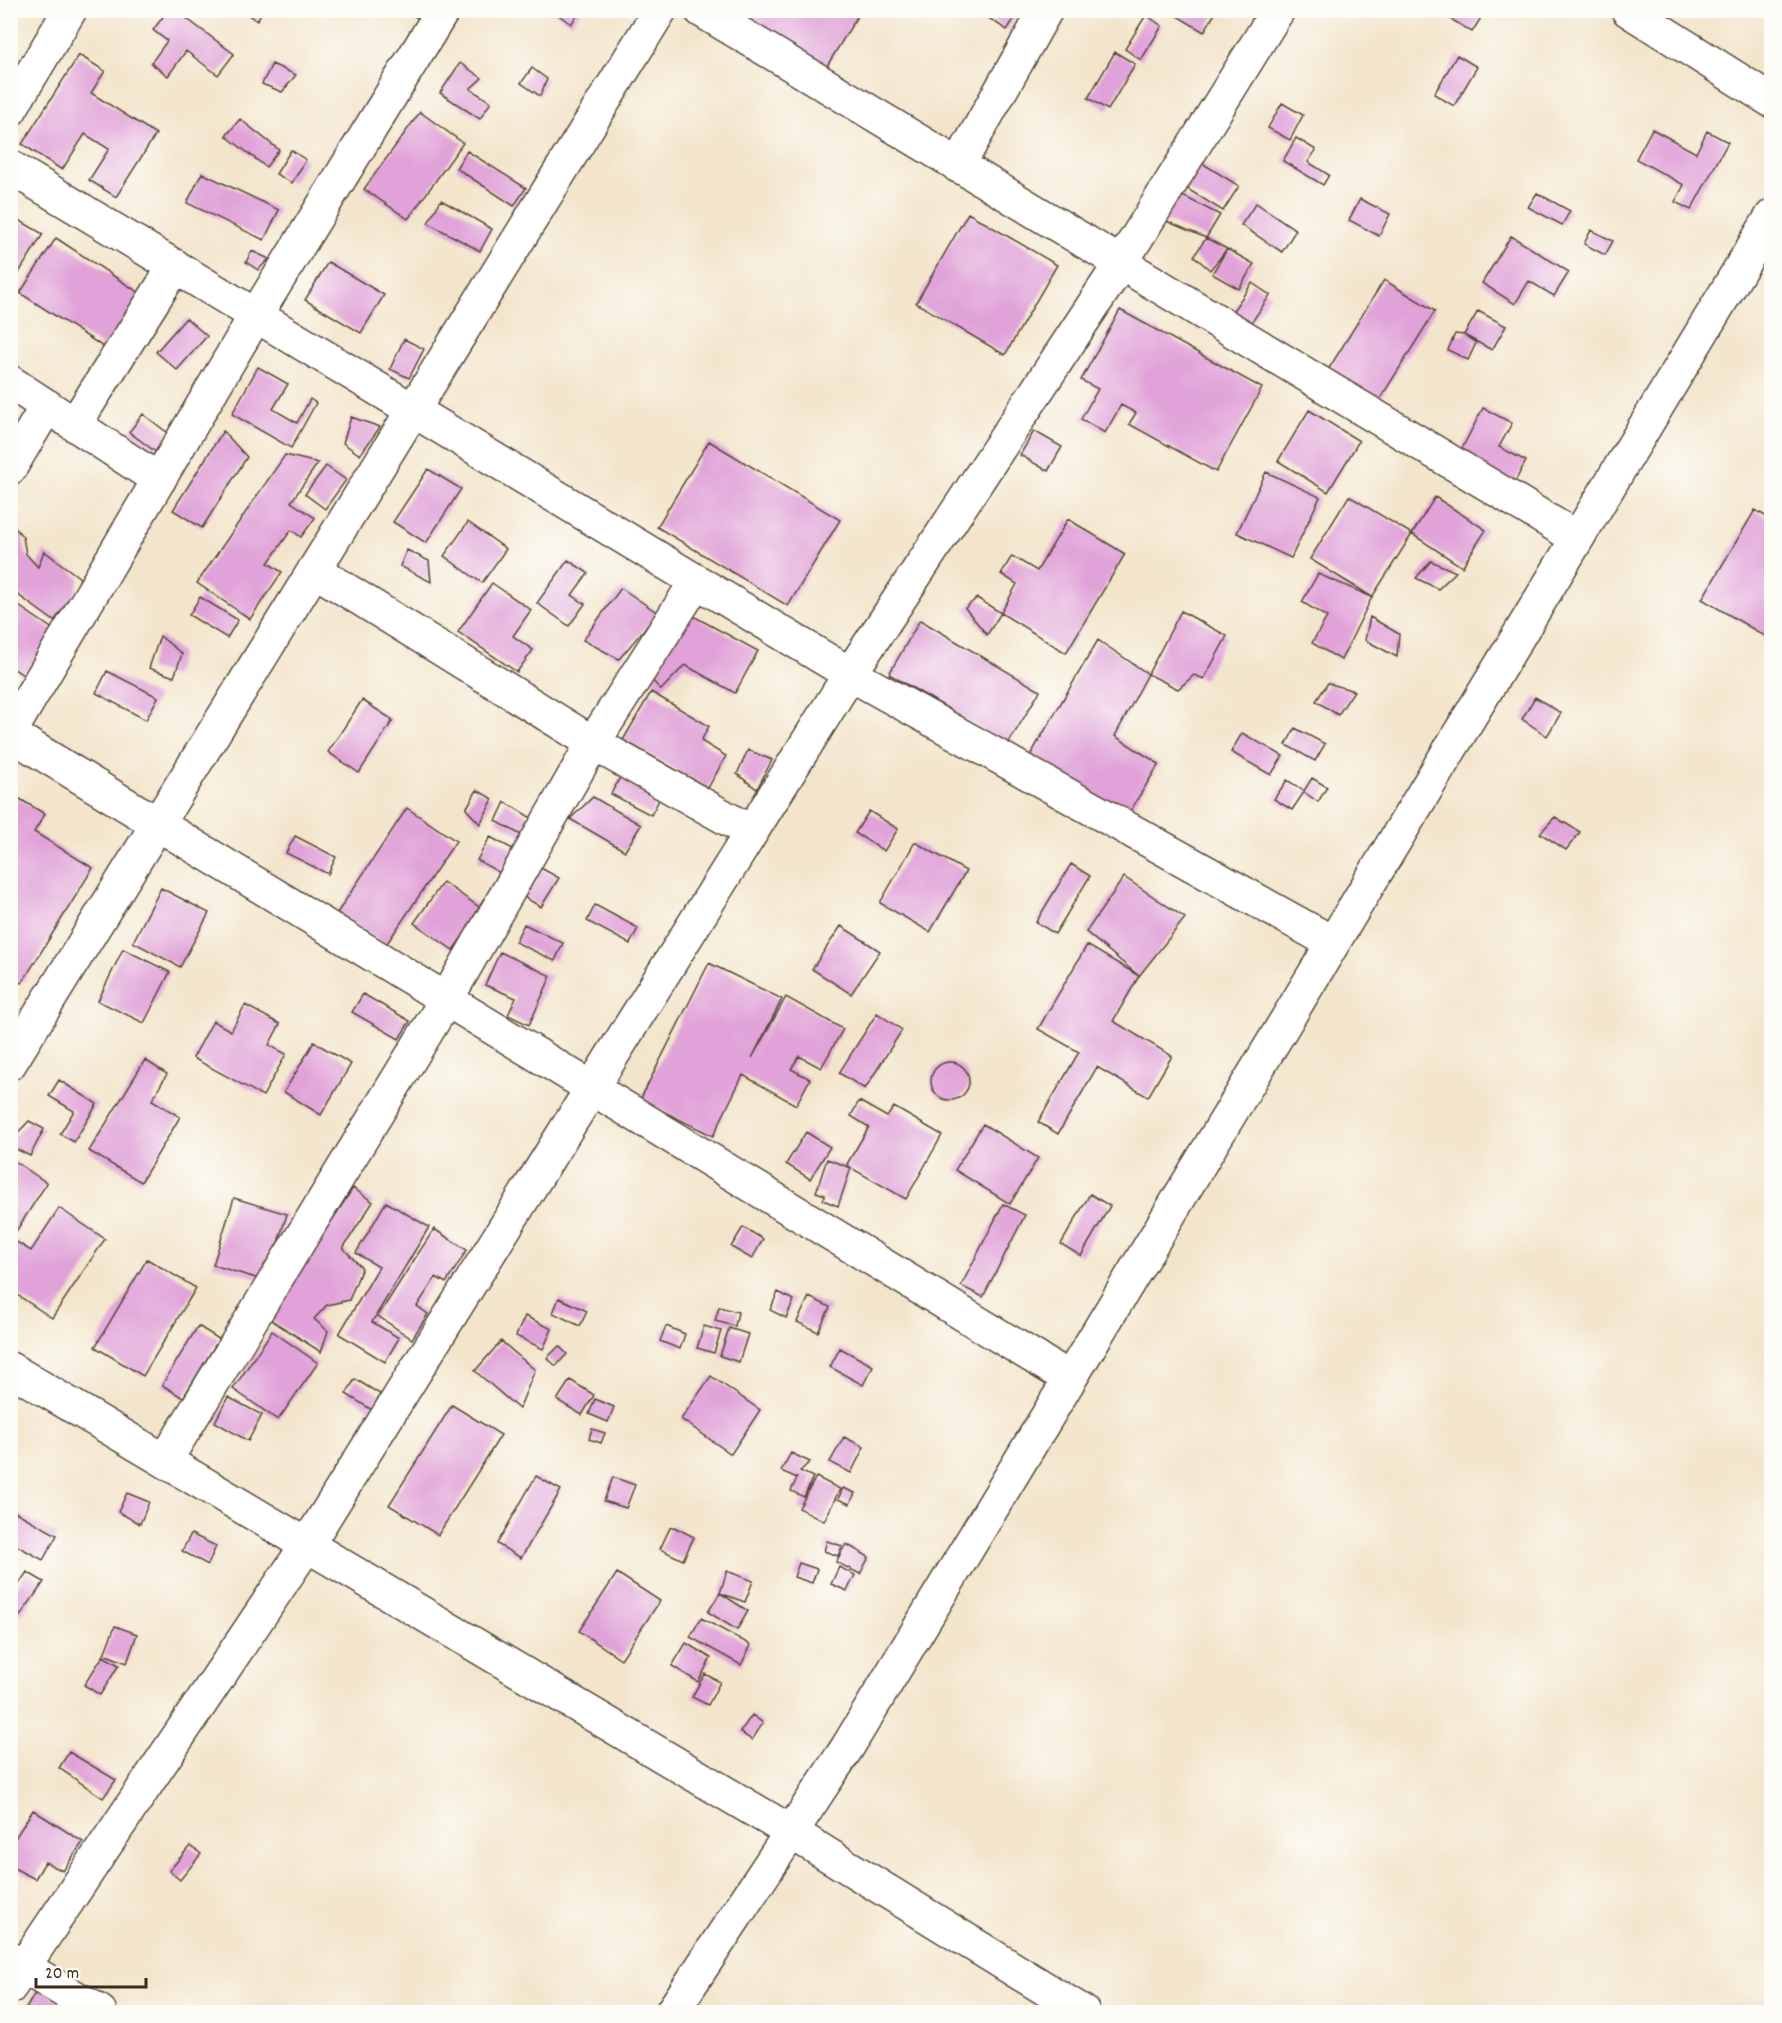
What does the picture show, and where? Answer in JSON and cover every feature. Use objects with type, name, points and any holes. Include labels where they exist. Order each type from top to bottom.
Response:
[{"type":"street","points":[[10,110],[70,10]]},
{"type":"street","points":[[443,10],[256,315],[10,733],[1070,1378]]},
{"type":"street","points":[[10,1063],[660,10]]},
{"type":"street","points":[[701,10],[1577,538]]},
{"type":"street","points":[[958,166],[1046,10]]},
{"type":"street","points":[[100,2013],[15,1971],[307,1545],[850,674],[1121,264],[1278,10]]},
{"type":"street","points":[[1628,10],[1772,101]]},
{"type":"street","points":[[10,167],[850,674],[1333,943]]},
{"type":"street","points":[[672,2013],[847,1748],[1772,216]]},
{"type":"street","points":[[75,424],[175,266]]},
{"type":"street","points":[[10,382],[159,480]]},
{"type":"street","points":[[10,468],[47,406]]},
{"type":"street","points":[[314,570],[593,743],[751,832]]},
{"type":"street","points":[[165,1461],[446,1000],[593,743],[696,582]]},
{"type":"street","points":[[10,1369],[791,1832],[1083,2013]]},
{"type":"building","points":[[168,10],[175,10],[234,54],[218,75],[186,51],[168,76],[151,63],[167,41],[153,30]]},
{"type":"building","points":[[241,10],[263,10],[257,21]]},
{"type":"building","points":[[406,10],[422,10],[417,18]]},
{"type":"building","points":[[552,10],[581,10],[571,24]]},
{"type":"building","points":[[724,10],[861,10],[824,71]]},
{"type":"building","points":[[976,10],[1020,10],[1007,30]]},
{"type":"building","points":[[1167,10],[1217,10],[1204,32]]},
{"type":"building","points":[[1436,10],[1479,10],[1484,13],[1472,32]]},
{"type":"building","points":[[1146,15],[1162,26],[1141,60],[1125,49]]},
{"type":"building","points":[[1115,52],[1135,64],[1108,110],[1088,98]]},
{"type":"building","points":[[79,55],[105,71],[91,93],[156,134],[116,197],[89,180],[109,149],[85,134],[62,170],[22,144]]},
{"type":"building","points":[[1457,55],[1477,67],[1454,106],[1434,94]]},
{"type":"building","points":[[460,63],[482,78],[470,89],[491,102],[480,119],[440,93]]},
{"type":"building","points":[[272,64],[296,75],[282,92],[262,84]]},
{"type":"building","points":[[532,68],[547,79],[540,96],[521,83]]},
{"type":"building","points":[[1282,103],[1303,115],[1290,140],[1268,128]]},
{"type":"building","points":[[420,112],[463,143],[408,219],[364,189]]},
{"type":"building","points":[[240,119],[279,150],[266,167],[226,136]]},
{"type":"building","points":[[1652,129],[1696,153],[1707,131],[1728,142],[1691,210],[1675,202],[1684,185],[1636,159]]},
{"type":"building","points":[[1296,138],[1316,150],[1308,162],[1329,175],[1323,185],[1283,161]]},
{"type":"building","points":[[291,150],[306,160],[292,183],[276,174]]},
{"type":"building","points":[[467,151],[526,188],[514,206],[456,168]]},
{"type":"building","points":[[1197,160],[1239,186],[1223,211],[1181,185]]},
{"type":"building","points":[[202,173],[279,210],[264,240],[187,203]]},
{"type":"building","points":[[1177,193],[1220,215],[1206,238],[1164,220]]},
{"type":"building","points":[[1537,193],[1570,211],[1562,225],[1528,207]]},
{"type":"building","points":[[1360,199],[1390,214],[1379,236],[1349,220]]},
{"type":"building","points":[[441,200],[492,229],[480,251],[428,223]]},
{"type":"building","points":[[1256,203],[1296,230],[1282,252],[1241,225]]},
{"type":"building","points":[[968,213],[1057,265],[1005,355],[916,303]]},
{"type":"building","points":[[10,215],[43,234],[10,287]]},
{"type":"building","points":[[1591,230],[1613,241],[1605,255],[1584,244]]},
{"type":"building","points":[[1511,236],[1569,272],[1554,296],[1529,281],[1515,304],[1482,283]]},
{"type":"building","points":[[56,238],[141,294],[105,348],[20,293]]},
{"type":"building","points":[[1206,238],[1227,249],[1210,270],[1194,256]]},
{"type":"building","points":[[1227,249],[1254,264],[1239,289],[1212,274]]},
{"type":"building","points":[[252,251],[269,259],[258,270],[246,262]]},
{"type":"building","points":[[328,262],[384,295],[361,333],[305,300]]},
{"type":"building","points":[[1384,280],[1435,311],[1377,404],[1326,373]]},
{"type":"building","points":[[1252,283],[1270,295],[1250,325],[1232,312]]},
{"type":"building","points":[[1120,310],[1262,388],[1216,472],[1129,424],[1136,413],[1121,405],[1105,433],[1081,419],[1098,389],[1081,380]]},
{"type":"building","points":[[1478,311],[1506,326],[1492,350],[1464,335]]},
{"type":"building","points":[[186,318],[207,336],[177,370],[156,352]]},
{"type":"building","points":[[1455,334],[1464,335],[1476,343],[1468,360],[1448,350]]},
{"type":"building","points":[[404,339],[424,349],[409,378],[390,369]]},
{"type":"building","points":[[258,367],[288,384],[273,409],[297,423],[310,399],[316,403],[291,448],[232,414]]},
{"type":"building","points":[[1483,408],[1512,423],[1499,447],[1526,461],[1512,487],[1457,458]]},
{"type":"building","points":[[1309,410],[1359,441],[1328,492],[1278,461]]},
{"type":"building","points":[[143,414],[169,434],[156,452],[129,432]]},
{"type":"building","points":[[351,417],[380,427],[360,455],[343,443]]},
{"type":"building","points":[[223,431],[247,457],[202,528],[173,510]]},
{"type":"building","points":[[1034,431],[1062,447],[1048,471],[1020,455]]},
{"type":"building","points":[[709,441],[840,520],[788,606],[657,527]]},
{"type":"building","points":[[285,455],[318,463],[291,502],[315,518],[301,537],[291,530],[268,563],[282,572],[250,619],[197,583]]},
{"type":"building","points":[[326,466],[346,480],[325,509],[305,494]]},
{"type":"building","points":[[428,469],[461,489],[426,543],[393,522]]},
{"type":"building","points":[[1266,472],[1320,497],[1291,558],[1237,533]]},
{"type":"building","points":[[1349,496],[1412,534],[1372,597],[1310,559]]},
{"type":"building","points":[[1435,497],[1486,530],[1462,567],[1412,534]]},
{"type":"building","points":[[1755,510],[1772,520],[1772,637],[1770,639],[1702,599]]},
{"type":"building","points":[[1068,519],[1125,554],[1066,653],[1001,613],[1017,584],[1001,574],[1012,556],[1037,571]]},
{"type":"building","points":[[10,522],[23,537],[26,554],[38,567],[44,551],[80,578],[75,593],[54,621],[10,589]]},
{"type":"building","points":[[468,522],[506,549],[482,583],[444,556]]},
{"type":"building","points":[[407,550],[429,561],[431,582],[400,566]]},
{"type":"building","points":[[568,560],[588,573],[572,595],[585,604],[569,626],[537,603]]},
{"type":"building","points":[[1431,561],[1456,572],[1438,589],[1416,578]]},
{"type":"building","points":[[1318,574],[1372,597],[1341,660],[1312,643],[1327,617],[1302,602]]},
{"type":"building","points":[[492,583],[531,610],[513,636],[533,650],[517,672],[458,632]]},
{"type":"building","points":[[621,588],[658,613],[619,659],[583,640]]},
{"type":"building","points":[[200,597],[238,620],[227,638],[189,615]]},
{"type":"building","points":[[977,598],[1001,613],[987,635],[965,608]]},
{"type":"building","points":[[10,600],[57,632],[26,677],[10,666]]},
{"type":"building","points":[[684,611],[758,651],[735,693],[685,665],[661,690],[648,676]]},
{"type":"building","points":[[1181,611],[1227,636],[1204,679],[1194,675],[1178,689],[1148,674]]},
{"type":"building","points":[[1370,617],[1399,634],[1397,657],[1365,640]]},
{"type":"building","points":[[920,620],[1040,691],[1008,744],[889,674]]},
{"type":"building","points":[[160,636],[182,654],[174,677],[149,668]]},
{"type":"building","points":[[1098,640],[1148,674],[1115,736],[1159,764],[1126,818],[1028,759]]},
{"type":"building","points":[[107,671],[158,697],[146,720],[96,693]]},
{"type":"building","points":[[1328,683],[1354,691],[1338,715],[1316,701]]},
{"type":"building","points":[[651,692],[709,726],[701,741],[726,756],[708,788],[623,740]]},
{"type":"building","points":[[1535,697],[1561,713],[1547,736],[1522,719]]},
{"type":"building","points":[[362,700],[393,720],[359,773],[328,752]]},
{"type":"building","points":[[1295,728],[1325,744],[1315,761],[1286,745]]},
{"type":"building","points":[[1242,733],[1283,756],[1271,775],[1231,752]]},
{"type":"building","points":[[748,750],[772,760],[757,789],[737,774]]},
{"type":"building","points":[[622,774],[662,794],[651,815],[611,794]]},
{"type":"building","points":[[1312,778],[1327,787],[1318,802],[1304,792],[1292,810],[1274,799],[1287,780],[1304,791]]},
{"type":"building","points":[[477,790],[493,799],[480,824],[466,809]]},
{"type":"building","points":[[10,793],[45,814],[34,832],[93,868],[22,983],[10,976]]},
{"type":"building","points":[[593,797],[641,825],[625,851],[570,819]]},
{"type":"building","points":[[505,802],[533,819],[523,836],[496,821]]},
{"type":"building","points":[[407,808],[456,841],[386,945],[337,913]]},
{"type":"building","points":[[869,811],[898,829],[884,851],[855,833]]},
{"type":"building","points":[[1555,817],[1580,832],[1566,850],[1540,833]]},
{"type":"building","points":[[295,836],[336,857],[328,874],[286,853]]},
{"type":"building","points":[[490,837],[513,849],[500,873],[477,860]]},
{"type":"building","points":[[915,842],[966,871],[930,932],[880,903]]},
{"type":"building","points":[[1071,864],[1090,876],[1055,934],[1036,922]]},
{"type":"building","points":[[541,868],[559,878],[541,907],[524,897]]},
{"type":"building","points":[[1124,877],[1185,918],[1139,976],[1086,932]]},
{"type":"building","points":[[443,882],[482,909],[453,950],[414,923]]},
{"type":"building","points":[[161,888],[209,913],[180,967],[133,942]]},
{"type":"building","points":[[595,905],[638,928],[630,944],[587,921]]},
{"type":"building","points":[[524,924],[563,943],[555,961],[515,942]]},
{"type":"building","points":[[841,926],[880,951],[851,994],[812,969]]},
{"type":"building","points":[[1087,945],[1139,976],[1113,1021],[1172,1056],[1148,1097],[1097,1067],[1058,1134],[1038,1122],[1079,1052],[1038,1029]]},
{"type":"building","points":[[123,949],[170,972],[144,1023],[98,1001]]},
{"type":"building","points":[[500,952],[551,976],[529,1025],[508,1015],[516,998],[485,985]]},
{"type":"building","points":[[709,963],[782,999],[752,1058],[786,997],[843,1029],[821,1068],[799,1056],[791,1069],[810,1079],[796,1105],[743,1075],[713,1136],[640,1100]]},
{"type":"building","points":[[363,994],[410,1021],[399,1039],[352,1012]]},
{"type":"building","points":[[245,1005],[280,1024],[269,1045],[286,1054],[263,1096],[193,1058],[213,1021],[231,1031]]},
{"type":"building","points":[[877,1013],[902,1030],[865,1089],[839,1073]]},
{"type":"building","points":[[314,1042],[351,1064],[321,1115],[284,1092]]},
{"type":"building","points":[[145,1060],[167,1074],[152,1100],[180,1117],[141,1182],[89,1151]]},
{"type":"building","points":[[950,1062],[964,1067],[969,1081],[964,1095],[950,1100],[936,1095],[931,1081],[936,1067]]},
{"type":"building","points":[[59,1080],[97,1104],[74,1142],[60,1134],[74,1111],[49,1096]]},
{"type":"building","points":[[859,1101],[887,1117],[894,1107],[942,1135],[906,1199],[847,1164],[869,1127],[851,1116]]},
{"type":"building","points":[[29,1121],[44,1129],[30,1156],[10,1146],[10,1141]]},
{"type":"building","points":[[983,1124],[1038,1158],[1010,1204],[955,1170]]},
{"type":"building","points":[[806,1132],[830,1147],[810,1179],[786,1164]]},
{"type":"building","points":[[10,1158],[47,1183],[13,1236],[10,1234]]},
{"type":"building","points":[[827,1159],[851,1168],[838,1206],[823,1200],[825,1195],[816,1192]]},
{"type":"building","points":[[353,1188],[373,1202],[343,1248],[362,1268],[349,1300],[327,1305],[314,1319],[328,1331],[321,1352],[268,1318]]},
{"type":"building","points":[[1090,1194],[1110,1206],[1081,1256],[1061,1244]]},
{"type":"building","points":[[234,1198],[287,1214],[266,1281],[213,1265]]},
{"type":"building","points":[[386,1202],[429,1227],[372,1322],[399,1338],[385,1362],[339,1334],[379,1267],[356,1253]]},
{"type":"building","points":[[1003,1204],[1025,1215],[983,1297],[961,1286]]},
{"type":"building","points":[[59,1208],[105,1239],[52,1318],[10,1290],[10,1248],[15,1241],[31,1251]]},
{"type":"building","points":[[743,1227],[763,1239],[752,1259],[731,1247]]},
{"type":"building","points":[[434,1229],[467,1250],[446,1283],[436,1277],[417,1306],[428,1314],[412,1339],[378,1316]]},
{"type":"building","points":[[147,1259],[196,1288],[143,1376],[95,1347]]},
{"type":"building","points":[[778,1292],[794,1300],[786,1318],[770,1310]]},
{"type":"building","points":[[809,1297],[830,1307],[818,1332],[797,1322]]},
{"type":"building","points":[[559,1298],[587,1311],[580,1326],[553,1313]]},
{"type":"building","points":[[719,1307],[738,1312],[735,1326],[715,1321]]},
{"type":"building","points":[[525,1316],[552,1329],[543,1349],[516,1336]]},
{"type":"building","points":[[198,1326],[219,1339],[183,1398],[162,1385]]},
{"type":"building","points":[[666,1326],[685,1334],[680,1349],[660,1341]]},
{"type":"building","points":[[704,1326],[721,1331],[714,1353],[697,1348]]},
{"type":"building","points":[[729,1328],[748,1334],[739,1362],[720,1356]]},
{"type":"building","points":[[272,1331],[318,1363],[278,1420],[233,1389]]},
{"type":"building","points":[[501,1341],[535,1370],[519,1409],[475,1371]]},
{"type":"building","points":[[559,1346],[567,1354],[556,1366],[547,1358]]},
{"type":"building","points":[[840,1348],[873,1366],[863,1385],[830,1367]]},
{"type":"building","points":[[711,1376],[760,1410],[731,1454],[681,1419]]},
{"type":"building","points":[[355,1379],[380,1394],[372,1410],[346,1394]]},
{"type":"building","points":[[570,1380],[594,1395],[582,1415],[557,1400]]},
{"type":"building","points":[[228,1397],[262,1415],[248,1441],[215,1422]]},
{"type":"building","points":[[595,1399],[614,1407],[608,1422],[589,1414]]},
{"type":"building","points":[[452,1405],[501,1435],[438,1535],[389,1505]]},
{"type":"building","points":[[592,1429],[605,1433],[601,1443],[589,1439]]},
{"type":"building","points":[[844,1437],[864,1447],[851,1473],[830,1462]]},
{"type":"building","points":[[791,1453],[810,1462],[800,1471],[813,1477],[804,1497],[791,1491],[797,1478],[781,1471]]},
{"type":"building","points":[[536,1476],[561,1490],[521,1558],[497,1544]]},
{"type":"building","points":[[613,1477],[635,1485],[626,1508],[604,1501]]},
{"type":"building","points":[[816,1477],[840,1489],[824,1521],[799,1508]]},
{"type":"building","points":[[843,1488],[855,1493],[850,1504],[838,1499]]},
{"type":"building","points":[[127,1493],[149,1502],[140,1524],[118,1512]]},
{"type":"building","points":[[10,1509],[57,1535],[43,1560],[10,1542]]},
{"type":"building","points":[[674,1527],[694,1537],[683,1560],[660,1549],[670,1528]]},
{"type":"building","points":[[191,1534],[216,1546],[208,1565],[182,1551]]},
{"type":"building","points":[[827,1541],[842,1546],[838,1556],[824,1551]]},
{"type":"building","points":[[846,1544],[869,1557],[860,1574],[836,1562]]},
{"type":"building","points":[[799,1563],[817,1569],[812,1583],[794,1577]]},
{"type":"building","points":[[839,1567],[855,1575],[847,1591],[831,1584]]},
{"type":"building","points":[[727,1571],[753,1581],[745,1602],[720,1593]]},
{"type":"building","points":[[27,1572],[44,1582],[20,1616],[10,1610],[10,1597]]},
{"type":"building","points":[[617,1573],[660,1601],[621,1659],[579,1631]]},
{"type":"building","points":[[720,1593],[748,1611],[737,1630],[708,1612]]},
{"type":"building","points":[[701,1618],[751,1645],[741,1665],[690,1637]]},
{"type":"building","points":[[115,1626],[137,1634],[127,1663],[104,1654]]},
{"type":"building","points":[[686,1643],[711,1658],[698,1682],[672,1666]]},
{"type":"building","points":[[103,1656],[119,1665],[100,1695],[84,1685]]},
{"type":"building","points":[[705,1674],[720,1682],[708,1705],[692,1697]]},
{"type":"building","points":[[752,1715],[763,1723],[752,1740],[740,1732]]},
{"type":"building","points":[[69,1752],[116,1780],[103,1798],[59,1768]]},
{"type":"building","points":[[33,1810],[83,1842],[63,1871],[45,1862],[35,1879],[10,1866],[10,1846]]},
{"type":"building","points":[[190,1846],[201,1854],[180,1880],[169,1871]]},
{"type":"building","points":[[38,1988],[79,2012],[24,2012]]}]
